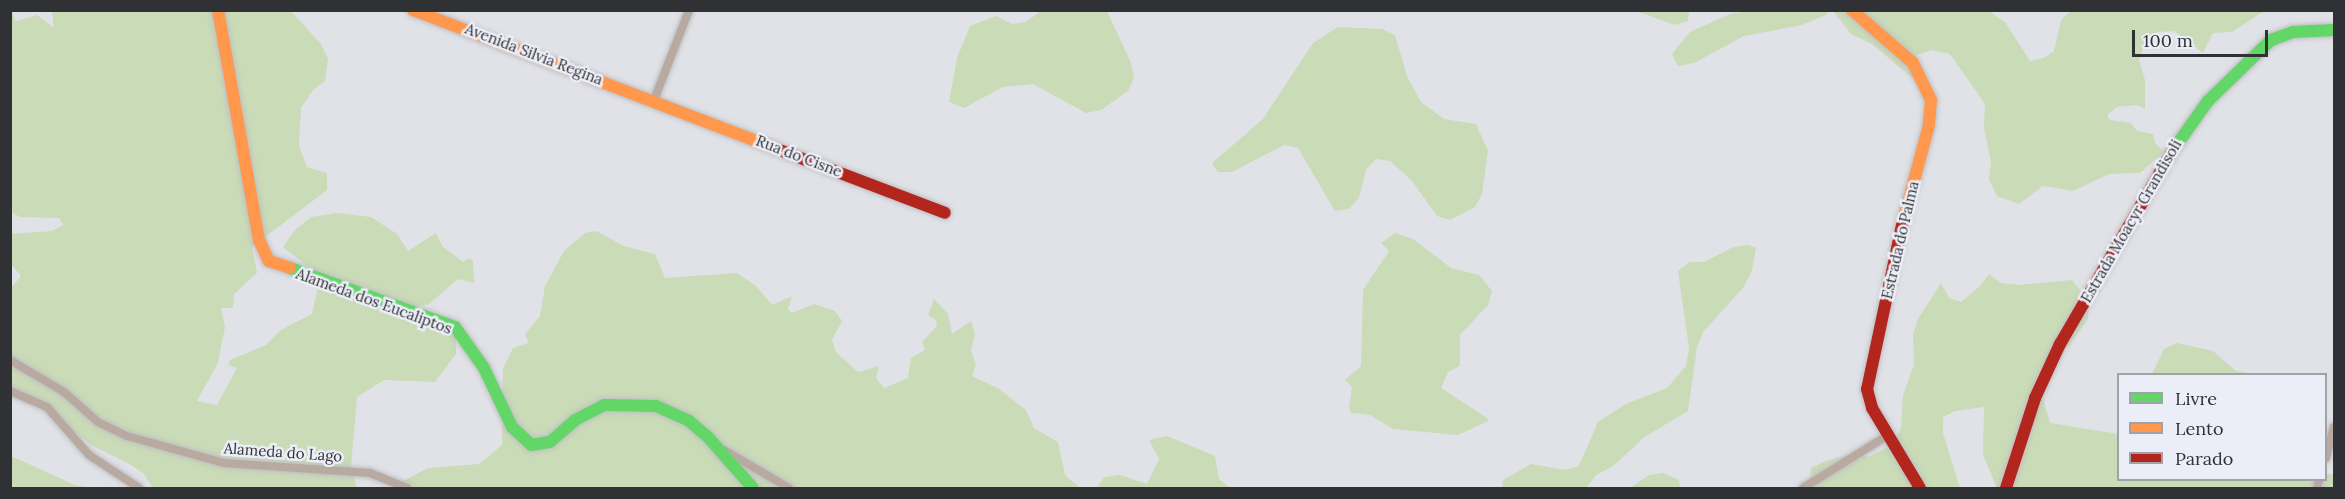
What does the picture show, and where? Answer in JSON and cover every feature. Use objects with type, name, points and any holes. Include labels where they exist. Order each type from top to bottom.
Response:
[{"type":"street","name":"Alameda dos Eucaliptos","points":[[218,10],[259,240],[269,261],[455,327],[484,368],[512,428],[531,445],[550,442],[590,411],[620,403],[672,412],[689,421],[719,447]]},
{"type":"street","name":"Avenida Silvia Regina","points":[[413,10],[654,100]]},
{"type":"street","points":[[654,100],[689,10]]},
{"type":"street","name":"Estrada do Palma","points":[[1852,10],[1913,63],[1931,100],[1929,125],[1904,217],[1868,380],[1868,399],[1920,489]]},
{"type":"street","name":"Estrada Moacyr Grandisoli","points":[[2006,489],[2035,398],[2060,344],[2178,140],[2208,100],[2271,40],[2293,32],[2334,30]]},
{"type":"street","name":"Rua do Cisne","points":[[654,100],[945,213]]},
{"type":"street","name":"Alameda do Lago","points":[[10,360],[64,392],[98,422],[176,451],[224,463],[370,473],[407,489]]},
{"type":"street","points":[[10,391],[47,407],[89,455],[139,489]]},
{"type":"street","points":[[2327,451],[2334,427]]},
{"type":"street","points":[[1803,489],[1888,435]]},
{"type":"street","points":[[719,447],[753,489]]},
{"type":"street","points":[[719,447],[789,489]]},
{"type":"green space","points":[[1042,10],[1107,11],[1131,63],[1134,78],[1128,91],[1101,110],[1086,113],[1033,84],[1003,87],[964,108],[949,102],[957,58],[970,26],[996,16],[1012,24],[1026,22]]},
{"type":"green space","points":[[1754,10],[1826,10],[1828,14],[1802,25],[1744,36],[1694,63],[1678,66],[1672,54],[1690,32],[1730,14]]},
{"type":"green space","points":[[11,11],[16,21],[37,15],[54,28],[52,11],[291,11],[321,44],[328,59],[325,81],[313,90],[301,108],[299,146],[307,167],[327,173],[327,190],[252,247],[257,273],[234,294],[233,308],[221,308],[225,327],[218,363],[197,401],[217,405],[237,368],[228,365],[230,360],[266,345],[281,330],[312,314],[320,276],[283,247],[294,231],[311,217],[337,213],[371,217],[397,234],[408,251],[436,233],[442,246],[463,262],[470,258],[473,261],[474,283],[458,279],[429,304],[414,307],[456,326],[456,354],[435,382],[384,380],[357,397],[351,467],[357,488],[153,488],[143,473],[91,445],[47,409],[11,390],[11,288],[21,276],[11,264],[10,234],[52,231],[63,225],[59,218],[20,217],[11,212]]},
{"type":"green space","points":[[1636,11],[1689,11],[1688,21],[1675,25]]},
{"type":"green space","points":[[1833,11],[1990,12],[2005,22],[2030,61],[2044,58],[2054,51],[2061,20],[2071,11],[2274,11],[2261,13],[2232,32],[2213,33],[2203,53],[2174,31],[2157,32],[2146,41],[2139,60],[2145,80],[2145,109],[2137,105],[2117,107],[2107,115],[2110,120],[2131,123],[2137,131],[2153,134],[2155,143],[2164,152],[2140,173],[2109,174],[2073,191],[2043,186],[2019,204],[1997,196],[1989,179],[1991,162],[1984,128],[1985,104],[1950,54],[1931,50],[1917,55],[1916,65],[1927,85],[1916,81],[1872,44],[1851,34]]},
{"type":"green space","points":[[1338,27],[1382,29],[1395,35],[1407,76],[1421,102],[1444,119],[1476,124],[1488,151],[1482,194],[1475,207],[1450,220],[1437,216],[1412,181],[1390,161],[1376,159],[1366,170],[1359,198],[1349,209],[1335,211],[1298,148],[1284,145],[1232,172],[1218,172],[1212,163],[1263,119],[1313,43]]},
{"type":"green space","points":[[596,231],[624,246],[655,254],[665,278],[737,273],[755,285],[772,305],[792,296],[788,309],[792,313],[814,304],[835,311],[842,321],[832,340],[836,352],[858,372],[879,366],[876,378],[884,388],[908,378],[911,358],[925,350],[922,342],[937,326],[936,320],[928,315],[934,299],[948,314],[952,334],[971,321],[975,334],[971,350],[976,365],[972,376],[999,389],[1026,410],[1034,428],[1058,442],[1065,475],[1080,488],[390,488],[428,468],[479,464],[502,445],[503,368],[513,348],[529,343],[525,334],[540,316],[545,286],[564,251],[585,233]]},
{"type":"green space","points":[[1395,233],[1413,239],[1451,268],[1479,275],[1492,291],[1488,305],[1460,335],[1460,366],[1448,372],[1441,388],[1487,418],[1488,421],[1458,435],[1393,429],[1370,415],[1351,413],[1349,408],[1352,387],[1345,380],[1361,366],[1363,290],[1389,251],[1381,243]]},
{"type":"green space","points":[[1748,245],[1756,248],[1752,271],[1743,288],[1704,331],[1697,347],[1688,411],[1646,436],[1613,466],[1596,475],[1586,488],[1502,488],[1503,480],[1531,464],[1566,470],[1579,466],[1598,422],[1626,404],[1667,388],[1686,366],[1689,348],[1678,271],[1689,262],[1704,262],[1733,247]]},
{"type":"green space","points":[[1989,274],[2001,283],[2019,285],[2072,280],[2081,291],[2088,303],[2088,319],[2070,344],[2055,353],[2042,395],[2050,423],[2117,434],[2117,481],[2327,481],[2327,473],[2334,475],[2334,488],[1997,488],[1983,455],[1984,407],[1955,411],[1943,417],[1943,433],[1960,488],[1810,488],[1811,468],[1823,462],[1855,453],[1869,457],[1893,444],[1901,428],[1903,395],[1914,365],[1913,334],[1918,319],[1941,283],[1949,298],[1961,302],[1980,286]]},
{"type":"green space","points":[[2177,343],[2213,351],[2236,371],[2249,373],[2152,373],[2164,349]]},
{"type":"green space","points":[[1167,436],[1215,456],[1219,479],[1230,488],[1097,488],[1104,477],[1120,475],[1147,484],[1159,459],[1149,440]]},
{"type":"green space","points":[[11,456],[75,485],[91,488],[11,488]]},
{"type":"green space","points":[[1663,473],[1679,480],[1680,488],[1630,488],[1649,475]]},
{"type":"traffic: fast","points":[[2171,153],[2208,101],[2271,40],[2293,32],[2334,30]]},
{"type":"traffic: fast","points":[[290,268],[455,327],[484,368],[512,427],[531,445],[550,442],[575,420],[604,405],[656,406],[689,421],[707,436],[753,488]]},
{"type":"traffic: slow","points":[[218,10],[259,240],[269,261],[290,268]]},
{"type":"traffic: slow","points":[[413,10],[769,146]]},
{"type":"traffic: slow","points":[[1852,10],[1913,63],[1931,100],[1929,125],[1902,225]]},
{"type":"traffic: jam","points":[[769,146],[945,213]]},
{"type":"traffic: jam","points":[[2006,488],[2035,398],[2060,344],[2171,153]]},
{"type":"traffic: jam","points":[[1902,225],[1867,389],[1872,408],[1920,488]]}]
